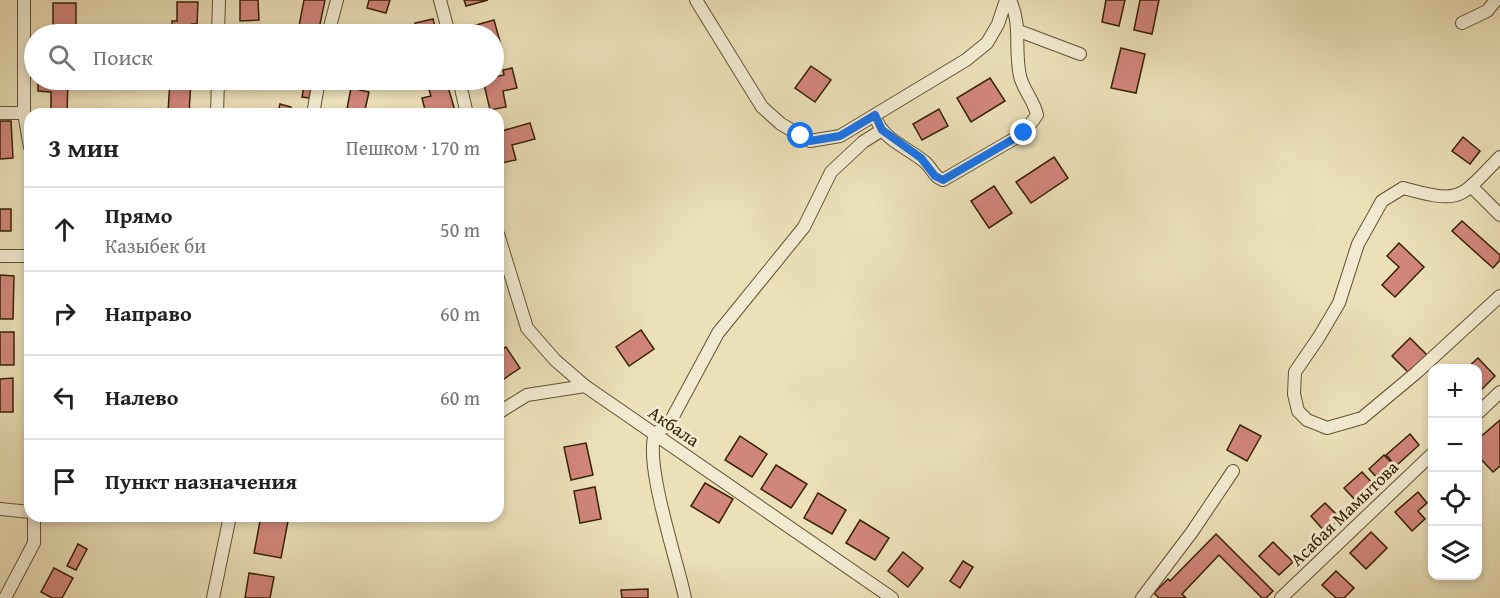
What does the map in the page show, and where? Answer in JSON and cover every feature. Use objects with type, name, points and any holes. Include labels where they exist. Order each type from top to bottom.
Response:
[{"type":"street","points":[[0,113],[24,113],[24,0]]},
{"type":"street","points":[[218,24],[219,0]]},
{"type":"street","points":[[331,24],[337,0]]},
{"type":"street","points":[[440,0],[446,24]]},
{"type":"street","points":[[696,0],[762,106],[781,124],[810,141],[840,136],[966,60],[987,43],[998,24],[1006,0]]},
{"type":"street","points":[[875,115],[882,130],[921,158],[935,176],[943,180],[1024,133],[1036,115],[1034,102],[1020,80],[1016,57],[1019,31],[1010,0]]},
{"type":"street","points":[[1462,23],[1487,11],[1496,0]]},
{"type":"street","points":[[1019,31],[1080,54]]},
{"type":"street","points":[[217,108],[218,90]]},
{"type":"street","points":[[314,108],[317,90]]},
{"type":"street","points":[[461,90],[466,108]]},
{"type":"street","points":[[685,598],[665,522],[652,450],[655,434],[669,424],[718,333],[804,227],[831,172],[862,142],[882,130]]},
{"type":"street","points":[[1500,157],[1472,186],[1459,195],[1442,198],[1403,188],[1382,201],[1358,244],[1339,303],[1295,372],[1295,405],[1307,420],[1327,428],[1362,418],[1416,373],[1500,296]]},
{"type":"street","points":[[1472,186],[1500,215]]},
{"type":"street","name":"Акбала","points":[[504,253],[527,328],[555,360],[585,386],[892,598]]},
{"type":"street","points":[[0,256],[24,256]]},
{"type":"street","points":[[504,409],[528,395],[585,386]]},
{"type":"street","points":[[1482,409],[1500,392]]},
{"type":"street","name":"Асабая Мамытова","points":[[1281,598],[1428,458]]},
{"type":"street","points":[[1142,598],[1192,532],[1233,471]]},
{"type":"street","points":[[0,509],[24,511]]},
{"type":"street","points":[[5,598],[34,543],[34,522]]},
{"type":"street","points":[[213,598],[229,522]]},
{"type":"building","points":[[240,0],[258,0],[259,20],[240,21]]},
{"type":"building","points":[[304,0],[325,0],[320,24],[299,24]]},
{"type":"building","points":[[369,0],[390,0],[386,13],[367,8]]},
{"type":"building","points":[[464,0],[488,0],[466,6]]},
{"type":"building","points":[[1106,0],[1125,0],[1119,26],[1102,22]]},
{"type":"building","points":[[1140,0],[1159,0],[1152,34],[1134,30]]},
{"type":"building","points":[[177,2],[198,2],[197,24],[172,24],[172,21],[177,21]]},
{"type":"building","points":[[53,3],[76,3],[76,24],[53,24]]},
{"type":"building","points":[[433,19],[434,24],[415,24]]},
{"type":"building","points":[[494,20],[495,24],[480,24]]},
{"type":"building","points":[[1121,48],[1145,54],[1136,93],[1111,88]]},
{"type":"building","points":[[811,66],[831,80],[815,102],[795,88]]},
{"type":"building","points":[[512,68],[517,88],[503,91],[506,107],[490,108],[485,90],[504,90],[504,70]]},
{"type":"building","points":[[990,78],[1005,101],[971,122],[957,98]]},
{"type":"building","points":[[68,90],[67,108],[51,108],[51,92],[38,91]]},
{"type":"building","points":[[169,90],[190,90],[189,108],[168,108]]},
{"type":"building","points":[[303,90],[311,90],[309,98],[302,97]]},
{"type":"building","points":[[351,90],[369,92],[365,108],[347,108]]},
{"type":"building","points":[[429,90],[449,90],[454,108],[424,108],[422,98],[431,96]]},
{"type":"building","points":[[280,104],[291,107],[291,108],[279,108]]},
{"type":"building","points":[[939,109],[948,126],[922,140],[913,124]]},
{"type":"building","points":[[0,121],[11,121],[13,158],[0,159]]},
{"type":"building","points":[[530,123],[535,139],[512,145],[516,160],[504,162],[504,130]]},
{"type":"building","points":[[1463,137],[1480,151],[1470,164],[1452,151]]},
{"type":"building","points":[[1054,157],[1068,178],[1031,203],[1016,182]]},
{"type":"building","points":[[994,186],[1012,213],[989,228],[971,201]]},
{"type":"building","points":[[0,209],[11,209],[11,231],[0,231]]},
{"type":"building","points":[[1462,221],[1500,255],[1500,260],[1493,268],[1452,231]]},
{"type":"building","points":[[1399,243],[1424,267],[1395,297],[1382,285],[1399,267],[1387,256]]},
{"type":"building","points":[[0,275],[14,276],[13,319],[0,319]]},
{"type":"building","points":[[641,330],[654,349],[629,366],[616,347]]},
{"type":"building","points":[[0,332],[14,332],[14,365],[0,365]]},
{"type":"building","points":[[1410,338],[1428,356],[1410,374],[1392,356]]},
{"type":"building","points":[[506,347],[520,368],[504,379],[504,348]]},
{"type":"building","points":[[1478,358],[1495,376],[1482,389],[1482,364],[1471,364]]},
{"type":"building","points":[[13,378],[13,412],[0,412],[0,379]]},
{"type":"building","points":[[1500,420],[1500,466],[1493,472],[1482,460],[1482,436]]},
{"type":"building","points":[[1240,425],[1261,436],[1247,461],[1227,450]]},
{"type":"building","points":[[1410,434],[1419,445],[1396,466],[1386,455]]},
{"type":"building","points":[[740,436],[767,454],[752,477],[725,460]]},
{"type":"building","points":[[586,443],[593,475],[571,480],[564,447]]},
{"type":"building","points":[[1384,455],[1395,466],[1380,481],[1369,469]]},
{"type":"building","points":[[776,465],[807,484],[791,508],[761,489]]},
{"type":"building","points":[[1362,472],[1374,485],[1357,502],[1344,488]]},
{"type":"building","points":[[705,483],[733,499],[719,523],[691,506]]},
{"type":"building","points":[[595,487],[601,519],[580,523],[574,491]]},
{"type":"building","points":[[1418,492],[1427,503],[1418,511],[1425,519],[1412,531],[1395,512]]},
{"type":"building","points":[[818,493],[846,510],[832,534],[804,518]]},
{"type":"building","points":[[1325,503],[1340,518],[1325,532],[1311,516]]},
{"type":"building","points":[[860,520],[889,538],[875,560],[846,543]]},
{"type":"building","points":[[260,522],[288,522],[281,558],[254,553]]},
{"type":"building","points":[[1371,532],[1387,548],[1366,569],[1350,553]]},
{"type":"building","points":[[1216,534],[1273,591],[1266,598],[1262,598],[1219,555],[1182,594],[1186,598],[1159,598],[1154,593],[1168,579],[1170,581]]},
{"type":"building","points":[[1273,542],[1293,562],[1279,575],[1259,556]]},
{"type":"building","points":[[78,544],[87,549],[76,570],[67,566]]},
{"type":"building","points":[[903,552],[923,568],[908,587],[888,571]]},
{"type":"building","points":[[963,561],[973,567],[960,588],[950,581]]},
{"type":"building","points":[[54,568],[73,578],[62,598],[52,598],[41,592]]},
{"type":"building","points":[[1336,571],[1354,588],[1344,598],[1336,598],[1322,585]]},
{"type":"building","points":[[249,573],[274,577],[270,598],[245,598]]},
{"type":"building","points":[[648,589],[648,598],[622,598],[621,590]]},
{"type":"route","points":[[801,136],[810,141],[840,136],[875,115],[882,130],[921,158],[935,176],[943,180],[1024,133]]}]
